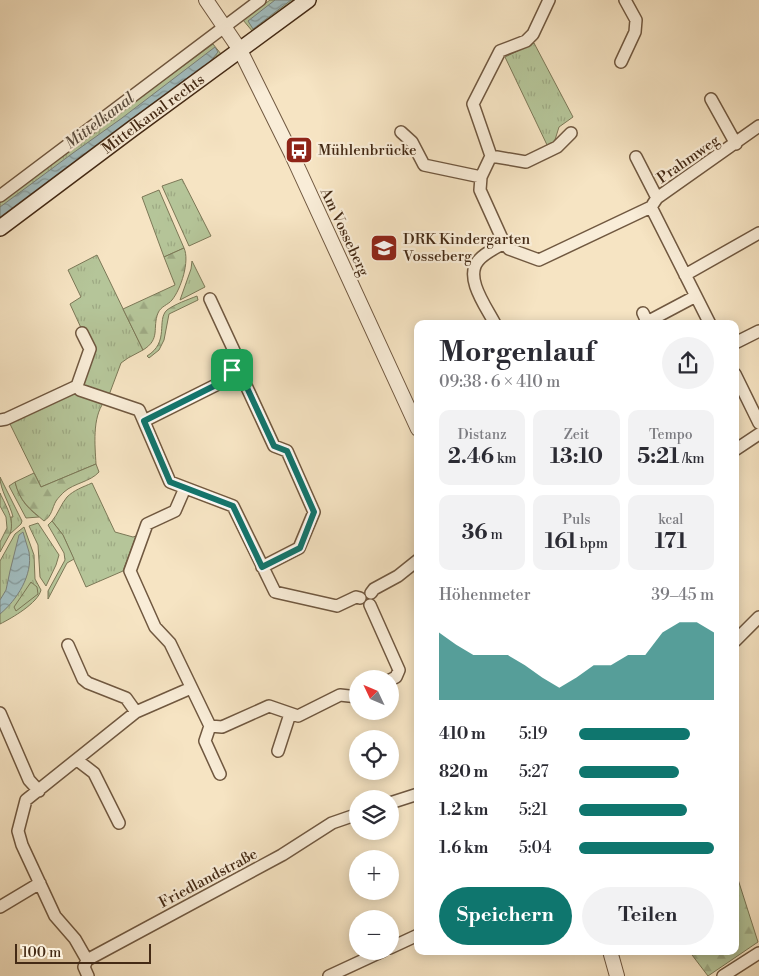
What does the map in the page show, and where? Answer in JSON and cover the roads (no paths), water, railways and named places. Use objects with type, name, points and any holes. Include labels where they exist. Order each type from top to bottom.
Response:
[{"type":"main road","name":"Mittelkanal rechts","points":[[0,228],[232,38],[308,0]]},
{"type":"street","name":"Am Vosseberg","points":[[206,0],[232,38],[292,155],[414,420]]},
{"type":"street","points":[[0,196],[232,38],[260,0]]},
{"type":"street","points":[[493,320],[474,284],[473,271],[477,262],[504,243],[480,190],[481,177],[491,156],[473,104],[500,51],[526,41],[533,34],[549,0]]},
{"type":"street","points":[[621,62],[635,32],[636,20],[625,0]]},
{"type":"street","name":"Prahmweg","points":[[711,99],[736,144]]},
{"type":"street","name":"Prahmweg","points":[[504,243],[509,249],[539,260],[654,202],[759,126]]},
{"type":"street","points":[[401,132],[412,142],[424,165],[481,177]]},
{"type":"street","points":[[491,156],[526,162],[558,146],[571,133]]},
{"type":"street","points":[[636,157],[685,276],[708,320]]},
{"type":"street","points":[[685,276],[759,233]]},
{"type":"street","points":[[651,320],[696,296]]},
{"type":"street","points":[[210,299],[239,375],[274,446],[287,451],[314,512],[300,548],[262,567]]},
{"type":"street","points":[[643,313],[646,320]]},
{"type":"street","points":[[739,341],[759,332]]},
{"type":"street","points":[[0,420],[6,419],[77,386],[90,349],[82,333]]},
{"type":"street","points":[[144,421],[239,375]]},
{"type":"street","points":[[77,386],[80,390],[139,410],[170,482],[233,506],[275,592],[337,606],[356,597],[360,598],[364,592],[368,592],[399,670]]},
{"type":"street","points":[[739,390],[759,423]]},
{"type":"street","points":[[739,447],[759,434]]},
{"type":"street","points":[[185,488],[175,511],[147,524],[130,571],[155,627],[170,643],[210,726],[205,741],[220,774]]},
{"type":"street","points":[[371,599],[374,589],[398,576],[414,563]]},
{"type":"street","points":[[739,637],[759,617]]},
{"type":"street","points":[[68,645],[83,679],[88,683],[126,698],[136,712]]},
{"type":"street","points":[[88,976],[84,967],[87,960],[75,939],[55,916],[22,845],[18,830],[26,800],[136,712],[191,688]]},
{"type":"street","points":[[210,726],[222,727],[269,706],[298,716],[340,695],[349,696]]},
{"type":"street","points":[[0,713],[29,780],[38,791]]},
{"type":"street","points":[[278,751],[290,714]]},
{"type":"street","points":[[77,760],[94,773],[119,823]]},
{"type":"street","points":[[399,800],[414,795]]},
{"type":"street","name":"Friedlandstraße","points":[[87,960],[282,855],[332,823],[349,817]]},
{"type":"street","points":[[0,907],[40,883]]},
{"type":"street","points":[[399,944],[414,937]]},
{"type":"street","points":[[723,976],[759,953]]},
{"type":"street","points":[[611,955],[617,976]]},
{"type":"street","points":[[329,976],[364,960]]},
{"type":"water","points":[[275,0],[291,0],[253,29],[248,21]]},
{"type":"water","points":[[215,47],[218,52],[209,63],[0,222],[0,207]]},
{"type":"water","points":[[23,532],[29,552],[29,569],[18,594],[0,614],[0,600],[6,590],[19,535]]},
{"type":"place","name":"Mühlenbrücke","points":[[299,150]]},
{"type":"place","name":"DRK Kindergarten Vosseberg","points":[[384,248]]},
{"type":"water label","name":"Mittelkanal","points":[[99,120]]}]
